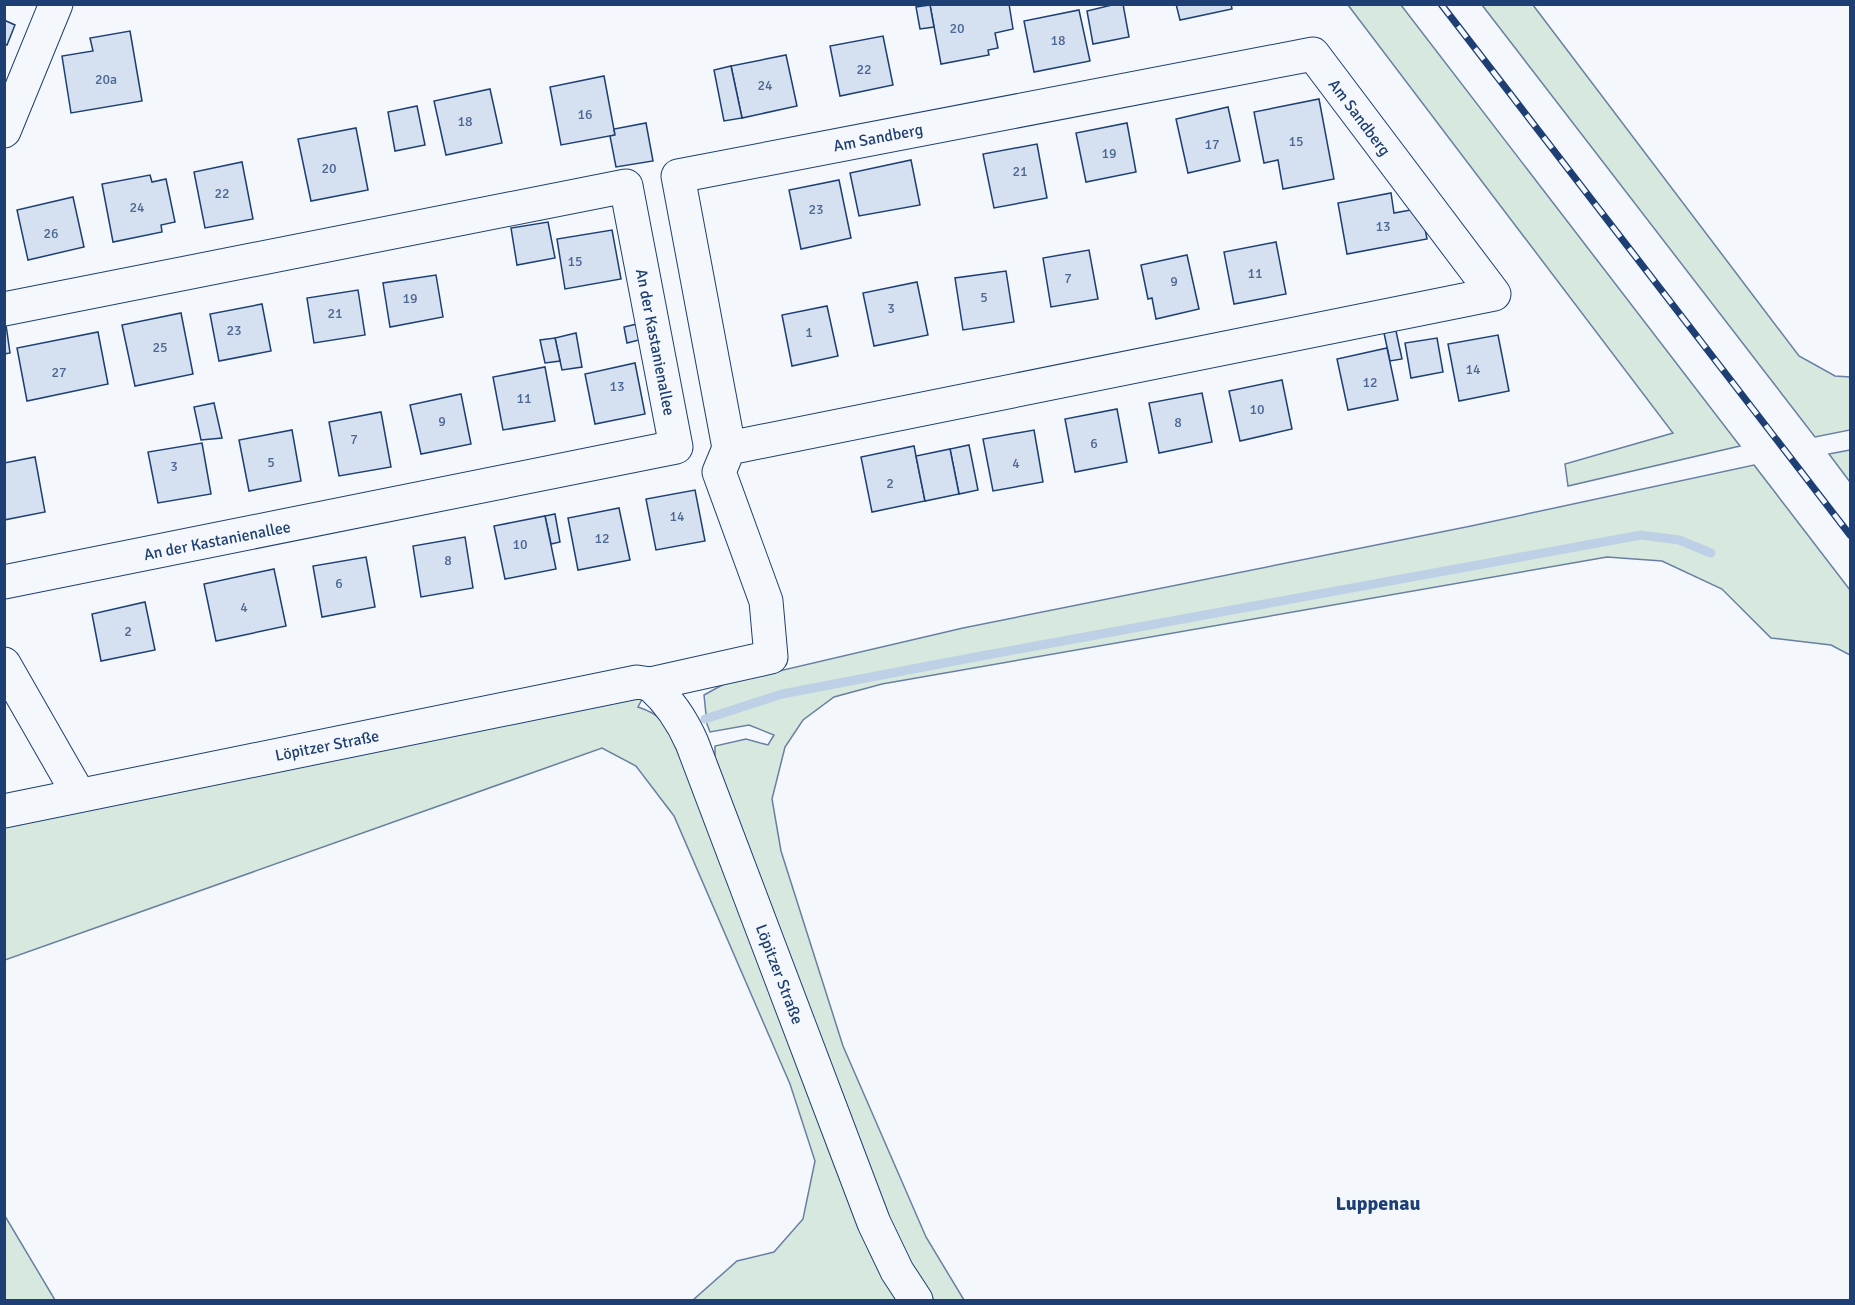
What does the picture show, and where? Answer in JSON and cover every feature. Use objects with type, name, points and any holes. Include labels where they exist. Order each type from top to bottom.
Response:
[{"type":"street","points":[[4,131],[56,4]]},
{"type":"street","name":"Am Sandberg","points":[[678,176],[1313,54],[1494,294],[727,439]]},
{"type":"street","points":[[4,309],[678,176],[727,439],[674,439]]},
{"type":"street","name":"An der Kastanienallee","points":[[4,582],[676,447],[626,186]]},
{"type":"street","name":"Löpitzer Straße","points":[[4,811],[637,682],[650,684],[771,657],[766,601],[719,472],[727,439]]},
{"type":"street","points":[[4,664],[79,795]]},
{"type":"street","name":"Löpitzer Straße","points":[[650,684],[665,697],[683,724],[692,743],[874,1223],[897,1271],[916,1300]]},
{"type":"shaded area","points":[[1348,5],[1401,5],[1740,446],[1568,486],[1565,464],[1673,433]]},
{"type":"shaded area","points":[[1482,5],[1533,5],[1799,356],[1835,376],[1850,377],[1850,430],[1815,437]]},
{"type":"shaded area","points":[[1850,450],[1850,482],[1829,454]]},
{"type":"shaded area","points":[[1754,465],[1850,590],[1850,655],[1831,645],[1771,638],[1722,589],[1662,561],[1607,557],[882,684],[834,697],[803,720],[785,747],[772,799],[781,851],[843,1046],[926,1237],[964,1300],[934,1300],[922,1285],[891,1224],[715,757],[715,746],[746,739],[768,745],[774,735],[749,725],[710,732],[704,695],[724,684],[963,628],[1471,526]]},
{"type":"shaded area","points":[[650,684],[638,707],[654,714],[664,722],[677,749],[899,1300],[693,1300],[737,1261],[774,1252],[803,1219],[815,1161],[790,1084],[674,816],[636,766],[602,748],[5,960],[4,811]]},
{"type":"shaded area","points":[[5,1216],[55,1300],[5,1300]]},
{"type":"building","points":[[1009,4],[1013,29],[995,33],[998,48],[988,50],[989,55],[941,64],[930,5]]},
{"type":"building","points":[[1123,4],[1129,37],[1093,44],[1087,11]]},
{"type":"building","points":[[1176,4],[1231,4],[1232,9],[1180,20]]},
{"type":"building","points":[[930,5],[934,27],[920,29],[916,7]]},
{"type":"building","points":[[1079,10],[1090,61],[1034,72],[1024,21]]},
{"type":"building","points":[[4,20],[15,25],[7,45],[4,44]]},
{"type":"building","points":[[130,31],[142,101],[71,113],[62,56],[93,51],[90,38]]},
{"type":"building","points":[[883,36],[893,85],[840,96],[830,46]]},
{"type":"building","points":[[786,55],[797,106],[742,118],[731,66]]},
{"type":"building","points":[[731,66],[742,118],[724,121],[714,70]]},
{"type":"building","points":[[604,76],[615,135],[561,145],[550,87]]},
{"type":"building","points":[[490,89],[502,143],[446,155],[434,101]]},
{"type":"building","points":[[1319,99],[1334,179],[1283,189],[1278,160],[1264,163],[1254,112]]},
{"type":"building","points":[[417,106],[425,145],[395,151],[388,112]]},
{"type":"building","points":[[1228,107],[1240,161],[1188,173],[1176,119]]},
{"type":"building","points":[[646,123],[653,161],[616,167],[610,136],[615,135],[614,129]]},
{"type":"building","points":[[1127,123],[1136,172],[1086,182],[1076,133]]},
{"type":"building","points":[[356,128],[368,190],[311,201],[298,139]]},
{"type":"building","points":[[1037,144],[1047,198],[994,208],[983,154]]},
{"type":"building","points":[[911,160],[920,205],[859,216],[850,173]]},
{"type":"building","points":[[242,162],[253,219],[205,228],[194,172]]},
{"type":"building","points":[[150,175],[152,182],[166,179],[175,222],[161,225],[162,232],[113,242],[102,184]]},
{"type":"building","points":[[839,180],[851,238],[801,249],[789,190]]},
{"type":"building","points":[[1391,193],[1394,213],[1421,208],[1427,239],[1347,254],[1338,203]]},
{"type":"building","points":[[73,197],[84,247],[28,260],[17,210]]},
{"type":"building","points":[[548,222],[555,258],[517,265],[511,228]]},
{"type":"building","points":[[612,230],[621,279],[565,289],[557,239]]},
{"type":"building","points":[[1276,242],[1286,294],[1234,304],[1224,252]]},
{"type":"building","points":[[1089,250],[1098,299],[1051,307],[1043,258]]},
{"type":"building","points":[[1187,255],[1199,309],[1156,319],[1152,298],[1148,299],[1141,265]]},
{"type":"building","points":[[1006,271],[1014,322],[963,330],[955,278]]},
{"type":"building","points":[[436,275],[443,317],[390,327],[383,283]]},
{"type":"building","points":[[917,282],[928,335],[874,346],[863,293]]},
{"type":"building","points":[[358,290],[365,335],[314,343],[307,298]]},
{"type":"building","points":[[262,304],[271,351],[219,361],[210,314]]},
{"type":"building","points":[[827,306],[838,356],[792,366],[782,315]]},
{"type":"building","points":[[181,313],[193,374],[135,386],[122,325]]},
{"type":"building","points":[[637,324],[639,340],[627,343],[624,327]]},
{"type":"building","points":[[6,325],[10,353],[4,354],[4,326]]},
{"type":"building","points":[[1396,331],[1402,359],[1390,361],[1384,333]]},
{"type":"building","points":[[98,332],[108,384],[27,401],[17,348]]},
{"type":"building","points":[[576,333],[582,367],[562,370],[555,338]]},
{"type":"building","points":[[1498,335],[1509,391],[1459,401],[1448,344]]},
{"type":"building","points":[[555,338],[560,361],[545,363],[540,340]]},
{"type":"building","points":[[1437,338],[1443,372],[1411,378],[1405,343]]},
{"type":"building","points":[[1387,348],[1398,400],[1348,410],[1337,359]]},
{"type":"building","points":[[635,363],[645,414],[595,424],[585,374]]},
{"type":"building","points":[[545,367],[555,421],[503,430],[493,377]]},
{"type":"building","points":[[1282,380],[1292,429],[1240,441],[1229,391]]},
{"type":"building","points":[[1202,393],[1212,442],[1159,453],[1149,403]]},
{"type":"building","points":[[461,394],[471,444],[421,454],[410,405]]},
{"type":"building","points":[[214,403],[222,438],[201,440],[194,407]]},
{"type":"building","points":[[1117,409],[1127,462],[1075,472],[1065,419]]},
{"type":"building","points":[[381,412],[391,467],[339,476],[329,422]]},
{"type":"building","points":[[292,430],[301,481],[249,491],[239,440]]},
{"type":"building","points":[[1034,430],[1043,482],[993,491],[983,439]]},
{"type":"building","points":[[202,443],[211,494],[158,503],[148,452]]},
{"type":"building","points":[[969,445],[978,490],[959,494],[950,449]]},
{"type":"building","points":[[914,446],[925,501],[872,512],[861,457]]},
{"type":"building","points":[[950,449],[959,494],[925,501],[916,456]]},
{"type":"building","points":[[35,457],[45,512],[4,520],[4,463]]},
{"type":"building","points":[[695,490],[705,541],[656,550],[646,499]]},
{"type":"building","points":[[619,508],[630,560],[578,570],[568,518]]},
{"type":"building","points":[[555,514],[560,542],[551,544],[545,516]]},
{"type":"building","points":[[545,516],[556,569],[505,579],[494,526]]},
{"type":"building","points":[[465,537],[473,588],[421,597],[413,546]]},
{"type":"building","points":[[366,557],[375,607],[322,617],[313,566]]},
{"type":"building","points":[[274,569],[286,626],[216,641],[204,584]]},
{"type":"building","points":[[145,602],[155,650],[101,661],[92,614]]},
{"type":"waterway","points":[[705,719],[782,694],[1641,535],[1679,540],[1711,553]]},
{"type":"railway","points":[[1441,4],[1850,535]]},
{"type":"district","name":"Luppenau","points":[[1378,1203]]}]
